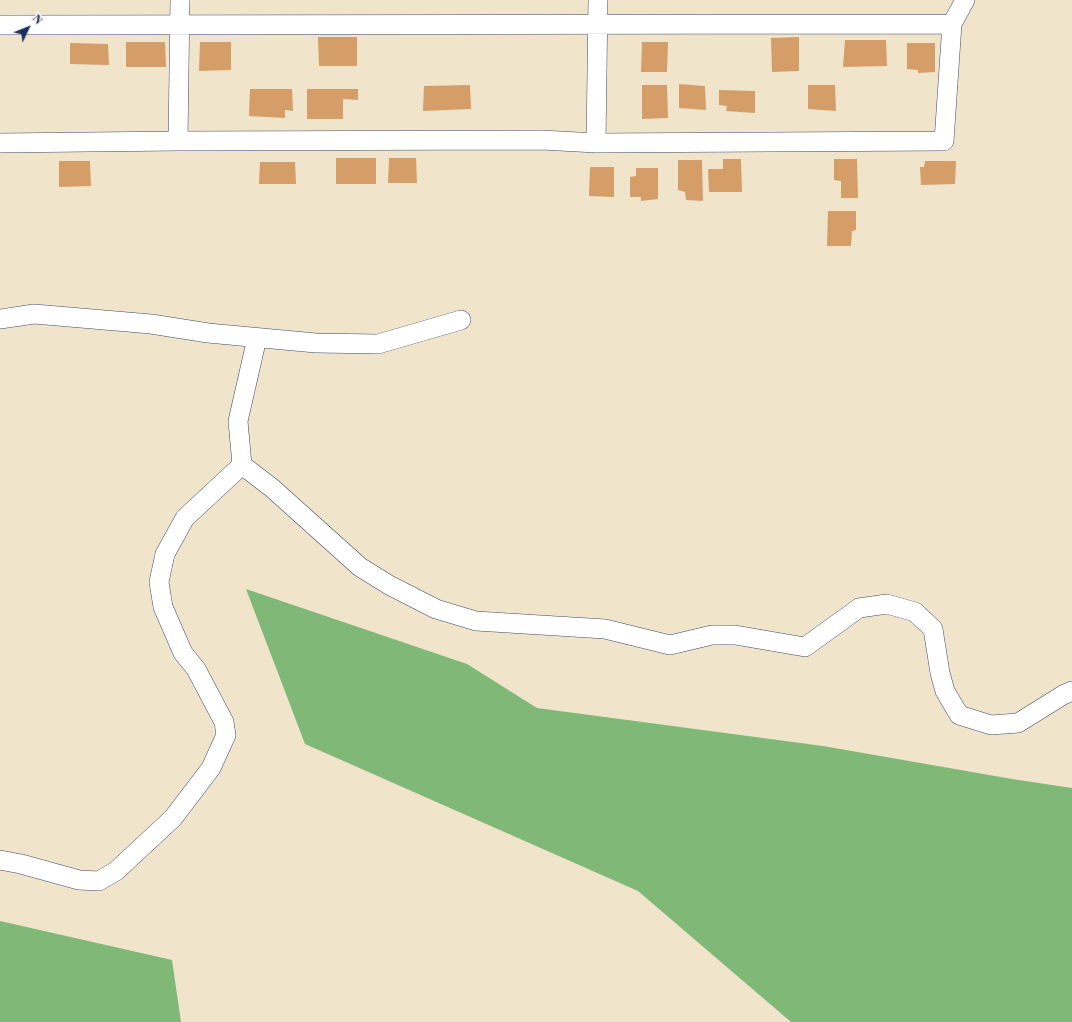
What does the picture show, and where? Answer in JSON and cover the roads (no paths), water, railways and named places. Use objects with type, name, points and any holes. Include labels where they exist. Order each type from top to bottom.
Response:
[{"type":"street","points":[[178,141],[180,0]]},
{"type":"street","points":[[596,143],[598,0]]},
{"type":"street","points":[[0,143],[542,140],[596,143],[944,141],[952,24],[965,0]]},
{"type":"street","points":[[0,25],[952,24]]},
{"type":"street","points":[[0,319],[34,314],[151,324],[208,333],[257,338],[316,343],[378,344],[461,320]]},
{"type":"street","points":[[257,338],[238,421],[242,465],[272,488],[360,567],[388,585],[436,609],[476,620],[605,629],[670,645],[712,635],[735,635],[805,647],[859,608],[887,604],[915,612],[933,629],[940,673],[946,691],[959,715],[991,725],[1018,723],[1062,695],[1072,691]]},
{"type":"street","points":[[0,860],[21,864],[79,880],[99,881],[116,871],[173,818],[211,768],[226,735],[224,722],[196,669],[183,653],[163,607],[159,582],[165,554],[185,518],[242,465]]}]
